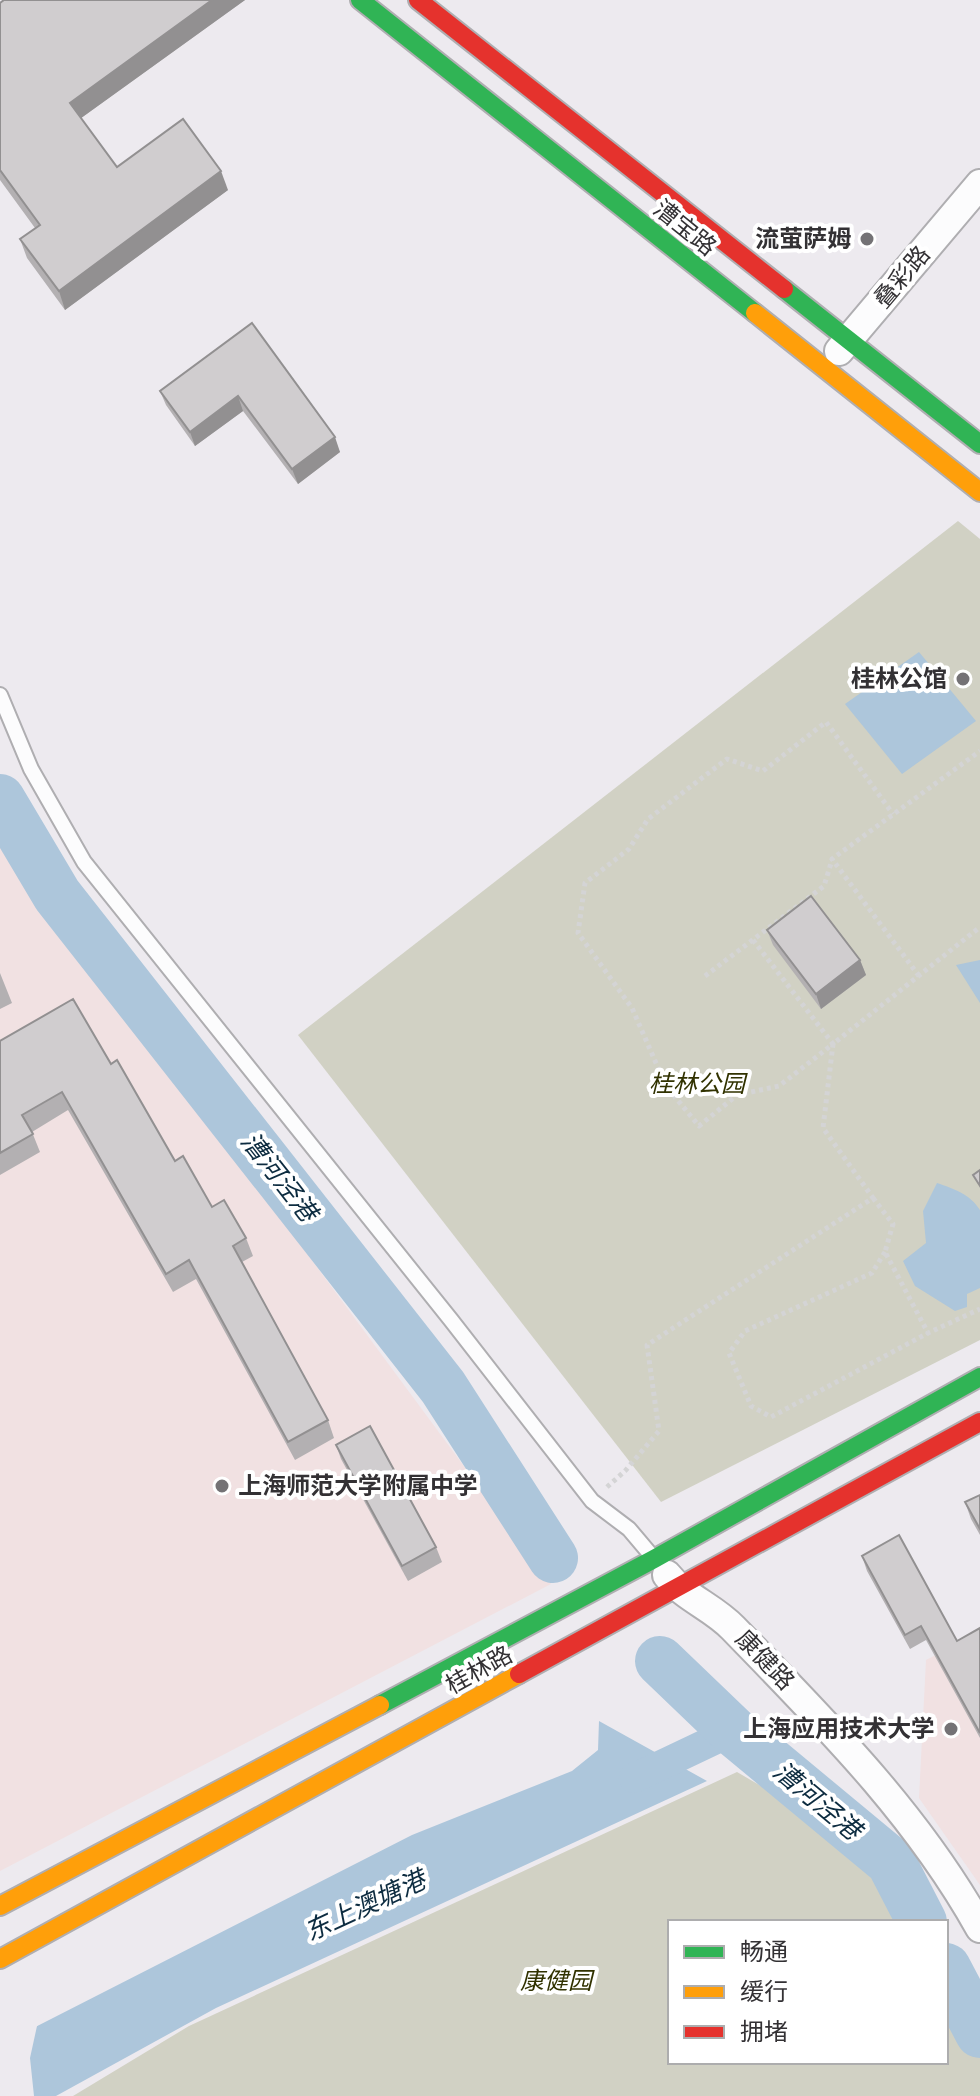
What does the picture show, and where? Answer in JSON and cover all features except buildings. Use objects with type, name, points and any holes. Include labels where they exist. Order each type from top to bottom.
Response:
[{"type":"main road","name":"漕宝路","points":[[360,0],[980,492]]},
{"type":"main road","name":"漕宝路","points":[[418,0],[851,339],[980,444]]},
{"type":"main road","name":"桂林路","points":[[0,1906],[654,1559],[980,1377]]},
{"type":"main road","name":"桂林路","points":[[0,1959],[980,1422]]},
{"type":"street","name":"叠彩路","points":[[823,369],[980,184]]},
{"type":"street","name":"康健路","points":[[654,1559],[678,1589],[729,1623],[892,1796],[931,1848],[980,1928]]},
{"type":"lane","points":[[0,695],[31,769],[84,862],[592,1501],[629,1529],[654,1559]]},
{"type":"path","points":[[893,814],[826,722],[763,771],[727,759],[648,819],[629,849],[585,883],[578,933],[632,1008],[666,1086],[699,1126],[737,1095],[779,1086],[980,927]]},
{"type":"path","points":[[705,976],[824,886],[832,859],[980,751]]},
{"type":"path","points":[[832,859],[919,976]]},
{"type":"path","points":[[753,940],[833,1044],[823,1128],[893,1224],[885,1252],[872,1273],[745,1331],[729,1353],[751,1406],[771,1417],[928,1333],[980,1309]]},
{"type":"path","points":[[592,1501],[625,1471],[659,1431],[647,1345],[873,1198]]},
{"type":"path","points":[[885,1252],[928,1333]]},
{"type":"shaded area","name":"上海师范大学附属中学","points":[[0,838],[551,1584],[0,1871]]},
{"type":"shaded area","name":"上海应用技术大学","points":[[980,1632],[980,1885],[919,1798],[926,1660]]},
{"type":"green space","name":"桂林公园","points":[[958,521],[980,539],[980,1340],[661,1502],[298,1035]]},
{"type":"green space","name":"康健园","points":[[737,1772],[891,1862],[921,1920],[668,1920],[668,2064],[948,2064],[948,1972],[980,2033],[980,2096],[73,2096],[189,2026]]},
{"type":"water","points":[[919,652],[976,721],[902,774],[845,704]]},
{"type":"water","points":[[980,960],[980,1003],[956,965]]},
{"type":"water","points":[[937,1183],[966,1196],[980,1210],[980,1288],[967,1294],[967,1307],[955,1311],[915,1286],[903,1261],[926,1243],[923,1211]]},
{"type":"water","points":[[599,1721],[707,1781],[216,2008],[56,2096],[0,2096],[0,2045],[412,1835],[572,1771],[598,1750]]},
{"type":"pier","points":[[44,2018],[37,2026],[30,2058],[34,2096],[0,2096],[0,2041]]},
{"type":"waterway","name":"漕河泾港","points":[[0,799],[57,895],[443,1387],[553,1558]]},
{"type":"waterway","name":"漕河泾港","points":[[660,1661],[733,1731],[891,1862],[921,1920]]},
{"type":"waterway","name":"东上澳塘港","points":[[634,1778],[733,1731]]},
{"type":"waterway","name":"漕河泾港","points":[[948,1972],[980,2033]]},
{"type":"traffic: fast","points":[[360,0],[755,313]]},
{"type":"traffic: fast","points":[[784,289],[980,444]]},
{"type":"traffic: fast","points":[[380,1705],[654,1559],[980,1377]]},
{"type":"traffic: slow","points":[[755,313],[980,492]]},
{"type":"traffic: slow","points":[[0,1959],[519,1674]]},
{"type":"traffic: slow","points":[[0,1906],[380,1705]]},
{"type":"traffic: jam","points":[[418,0],[784,289]]},
{"type":"traffic: jam","points":[[519,1674],[980,1422]]},
{"type":"place","name":"流萤萨姆","points":[[867,239]]},
{"type":"place","name":"桂林公馆","points":[[963,679]]},
{"type":"place","name":"上海师范大学附属中学","points":[[222,1486]]},
{"type":"place","name":"上海应用技术大学","points":[[951,1729]]}]
